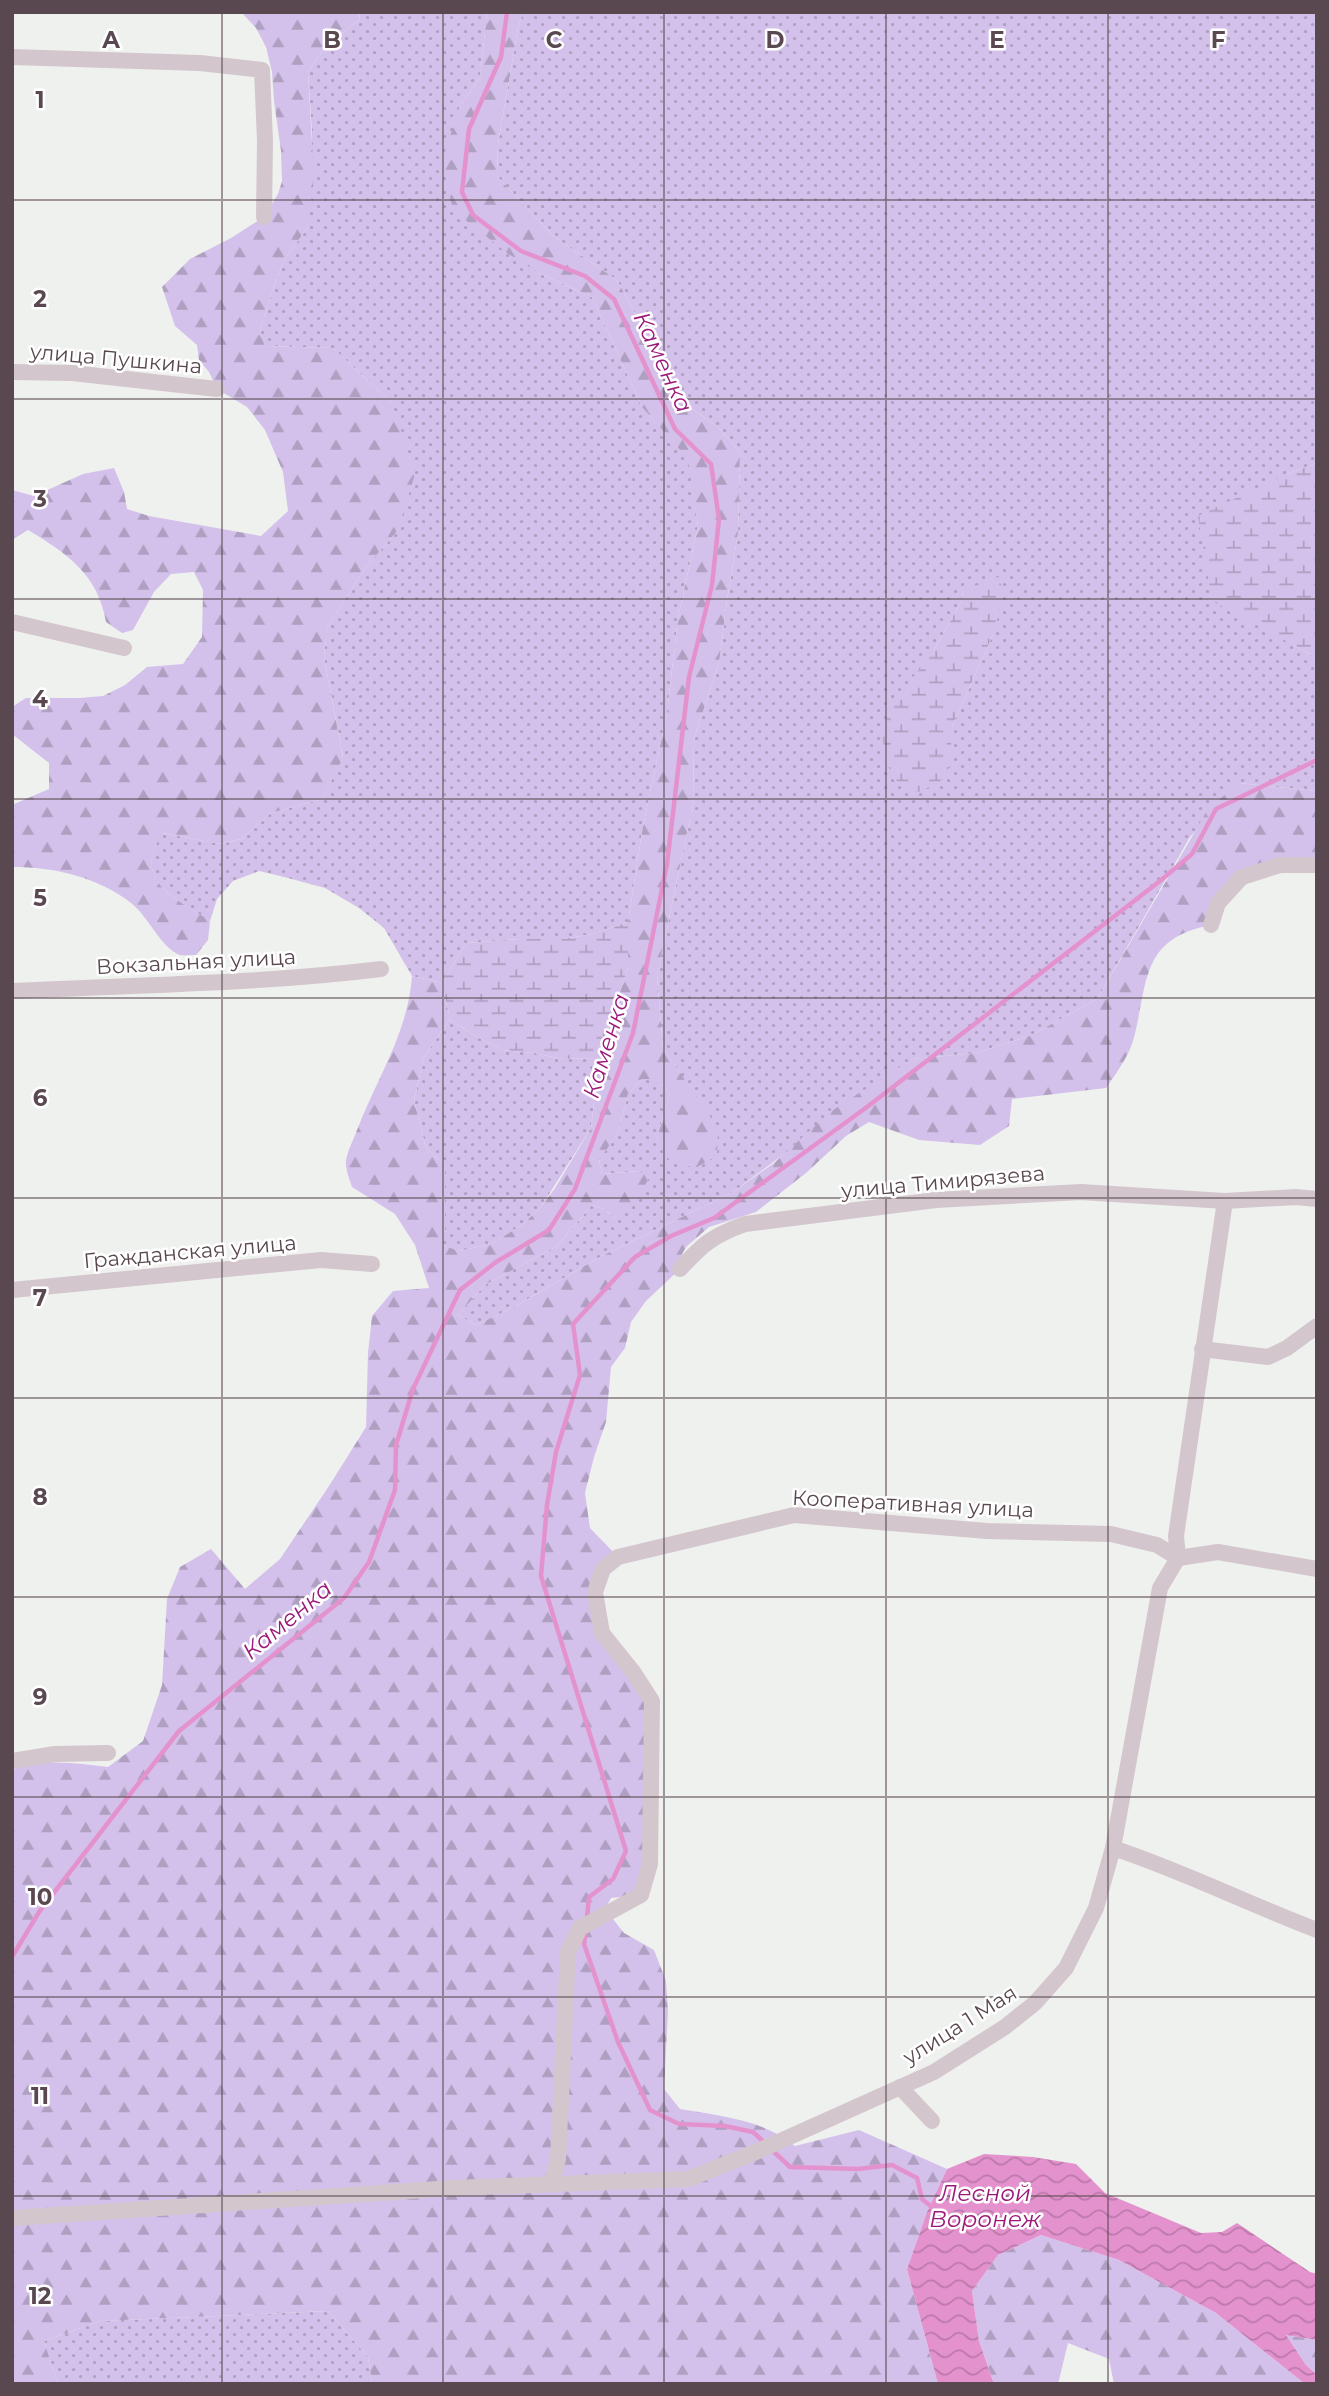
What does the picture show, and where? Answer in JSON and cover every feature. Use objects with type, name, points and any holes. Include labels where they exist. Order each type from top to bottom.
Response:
[{"type":"street","points":[[12,57],[200,63],[262,69],[264,217]]},
{"type":"street","name":"улица Пушкина","points":[[12,372],[72,373],[217,389]]},
{"type":"street","points":[[12,622],[124,649]]},
{"type":"street","points":[[1211,925],[1218,903],[1242,877],[1280,864],[1317,865]]},
{"type":"street","name":"Вокзальная улица","points":[[12,991],[162,986],[381,970]]},
{"type":"street","name":"улица Тимирязева","points":[[680,1269],[708,1240],[745,1224],[936,1200],[1081,1192],[1225,1201],[1296,1197],[1317,1199]]},
{"type":"street","points":[[1225,1201],[1176,1536],[1178,1558],[1218,1552],[1317,1569]]},
{"type":"street","name":"Гражданская улица","points":[[12,1290],[321,1260],[372,1264]]},
{"type":"street","points":[[1202,1349],[1268,1357],[1317,1326]]},
{"type":"street","name":"Кооперативная улица","points":[[552,2184],[558,2159],[568,1952],[580,1928],[641,1895],[650,1864],[652,1701],[622,1656],[602,1633],[595,1592],[603,1569],[618,1558],[794,1515],[987,1531],[1111,1534],[1157,1545],[1178,1558]]},
{"type":"street","name":"улица 1 Мая","points":[[12,2218],[453,2188],[688,2179],[756,2152],[934,2071],[1005,2027],[1035,2003],[1066,1968],[1096,1908],[1113,1848],[1160,1588],[1178,1558]]},
{"type":"street","points":[[12,1761],[55,1754],[108,1753]]},
{"type":"street","points":[[1113,1848],[1167,1866],[1257,1907],[1317,1930]]},
{"type":"street","points":[[900,2087],[932,2122]]},
{"type":"green space","points":[[241,12],[360,12],[359,20],[326,46],[308,72],[314,178],[308,227],[284,260],[260,330],[265,346],[333,348],[392,403],[415,474],[398,530],[363,571],[327,628],[324,657],[343,758],[322,799],[271,813],[241,839],[220,844],[163,833],[154,850],[154,876],[161,886],[171,896],[210,921],[208,940],[196,955],[180,955],[167,946],[131,903],[104,886],[75,875],[12,867],[12,805],[49,789],[49,763],[12,734],[12,707],[26,698],[103,696],[125,685],[147,667],[183,664],[202,637],[203,590],[194,572],[171,574],[154,592],[133,630],[122,633],[106,622],[96,591],[88,578],[67,557],[28,530],[12,540],[12,490],[34,496],[83,474],[114,468],[124,492],[127,509],[149,516],[261,536],[288,511],[283,472],[265,430],[247,407],[217,389],[209,372],[199,360],[197,345],[175,326],[162,287],[190,259],[264,217],[278,194],[282,181],[272,72],[266,47],[256,28]]},
{"type":"green space","points":[[360,12],[487,12],[480,78],[460,105],[539,273],[592,297],[642,407],[689,459],[698,526],[678,618],[667,713],[643,826],[628,922],[593,934],[563,939],[466,943],[442,983],[412,976],[384,928],[359,908],[325,888],[259,871],[233,881],[217,899],[210,921],[171,896],[154,876],[152,864],[154,850],[162,833],[221,844],[241,839],[271,813],[322,799],[343,757],[324,657],[327,628],[363,571],[398,530],[392,403],[333,348],[265,346],[260,330],[284,260],[308,227],[312,133],[308,72],[326,46],[359,20]]},
{"type":"green space","points":[[487,12],[523,12],[498,144],[497,176],[553,236],[617,280],[645,331],[653,356],[672,394],[720,429],[740,452],[738,533],[719,663],[693,742],[694,799],[657,976],[663,1048],[718,1128],[717,1156],[695,1168],[670,1161],[656,1141],[670,1093],[658,1079],[642,1079],[628,1094],[618,1133],[599,1160],[602,1174],[640,1171],[649,1178],[633,1206],[616,1218],[604,1209],[592,1205],[557,1246],[485,1285],[458,1315],[476,1325],[514,1307],[600,1257],[733,1192],[774,1163],[830,1112],[912,1059],[976,1053],[1032,1035],[1098,998],[1208,809],[1239,783],[1317,791],[1317,865],[1242,877],[1211,925],[1171,941],[1159,953],[1146,982],[1131,1047],[1106,1088],[1012,1099],[1009,1126],[980,1145],[919,1140],[869,1122],[846,1136],[806,1173],[756,1212],[709,1227],[686,1247],[679,1260],[680,1269],[646,1301],[631,1322],[625,1348],[611,1367],[606,1422],[585,1493],[590,1528],[618,1557],[603,1569],[597,1615],[652,1701],[641,1895],[611,1898],[605,1909],[624,1933],[654,1950],[666,1981],[668,2011],[664,2089],[680,2109],[754,2124],[795,2146],[859,2130],[947,2169],[927,2212],[907,2269],[938,2384],[372,2384],[368,2357],[328,2311],[101,2321],[44,2341],[58,2384],[12,2384],[12,1770],[48,1763],[108,1767],[143,1741],[162,1685],[167,1599],[180,1567],[211,1549],[245,1589],[280,1559],[366,1427],[372,1316],[393,1291],[429,1288],[415,1245],[395,1214],[352,1187],[346,1164],[351,1145],[405,1017],[412,976],[442,983],[450,1019],[424,1057],[414,1100],[426,1148],[445,1165],[445,1226],[442,1245],[459,1251],[491,1244],[523,1224],[541,1207],[555,1188],[591,1128],[599,1058],[628,967],[628,922],[643,826],[667,713],[678,618],[698,526],[688,459],[642,407],[592,297],[539,273],[507,253],[453,210],[442,161],[460,105],[480,78]]},
{"type":"green space","points":[[523,12],[1317,12],[1317,463],[1287,474],[1293,645],[1317,658],[1317,791],[1239,783],[1190,837],[1098,998],[1032,1035],[976,1053],[912,1059],[733,1192],[600,1257],[514,1307],[476,1325],[458,1315],[485,1285],[557,1246],[592,1205],[604,1209],[616,1218],[640,1171],[602,1174],[599,1159],[618,1133],[628,1094],[642,1079],[658,1079],[670,1093],[656,1141],[717,1128],[663,1048],[657,976],[694,799],[693,742],[719,663],[738,533],[740,452],[720,429],[672,394],[653,356],[645,331],[617,280],[553,236],[497,176],[498,144]],"holes":[[[963,592],[995,630],[952,727],[915,677],[934,650],[961,602]]]},
{"type":"green space","points":[[1317,463],[1317,658],[1212,601],[1198,516],[1287,474]]},
{"type":"green space","points":[[999,577],[1003,592],[995,630],[952,727],[950,766],[939,783],[918,792],[900,786],[884,760],[883,730],[892,704],[934,650],[961,602],[963,592],[982,581]]},
{"type":"green space","points":[[628,922],[628,967],[599,1058],[562,1059],[503,1050],[450,1019],[442,983],[466,943],[563,939],[593,934]]},
{"type":"green space","points":[[450,1019],[503,1050],[562,1059],[599,1058],[591,1128],[541,1207],[523,1224],[491,1244],[459,1251],[442,1245],[445,1226],[445,1165],[426,1148],[414,1100],[424,1057]]},
{"type":"green space","points":[[1041,2235],[1119,2260],[1216,2313],[1305,2384],[1114,2384],[1109,2359],[1068,2343],[1058,2384],[994,2384],[979,2341],[972,2291],[998,2255]]},
{"type":"green space","points":[[328,2311],[368,2357],[372,2384],[58,2384],[44,2341],[101,2321]]},
{"type":"green space","points":[[1286,2335],[1317,2340],[1317,2375],[1306,2365]]},
{"type":"water","name":"Лесной Воронеж","points":[[984,2154],[1033,2157],[1076,2164],[1105,2193],[1201,2233],[1222,2232],[1237,2223],[1317,2274],[1317,2340],[1286,2335],[1306,2365],[1317,2375],[1317,2384],[1305,2384],[1216,2313],[1119,2260],[1041,2235],[998,2255],[972,2291],[979,2341],[994,2384],[938,2384],[907,2269],[927,2212],[947,2169]]},
{"type":"waterway","name":"Каменка","points":[[12,1957],[39,1912],[179,1731],[344,1598],[369,1562],[395,1490],[396,1445],[413,1389],[460,1290],[496,1262],[549,1230],[575,1189],[633,1033],[667,864],[689,677],[712,585],[719,519],[711,464],[675,429],[614,299],[585,276],[521,251],[473,215],[462,192],[469,129],[501,57],[507,12]]},
{"type":"waterway","points":[[587,1918],[589,1897],[613,1879],[626,1851],[541,1576],[547,1505],[556,1452],[580,1375],[573,1324],[635,1257],[671,1236],[714,1218],[867,1107],[1160,881],[1192,854],[1216,809],[1317,760]]},
{"type":"waterway","points":[[586,1931],[584,1944],[618,2042],[650,2110],[679,2124],[725,2126],[753,2132],[766,2144]]},
{"type":"waterway","points":[[772,2150],[790,2167],[858,2169],[892,2165],[917,2178],[922,2199],[933,2208]]}]
